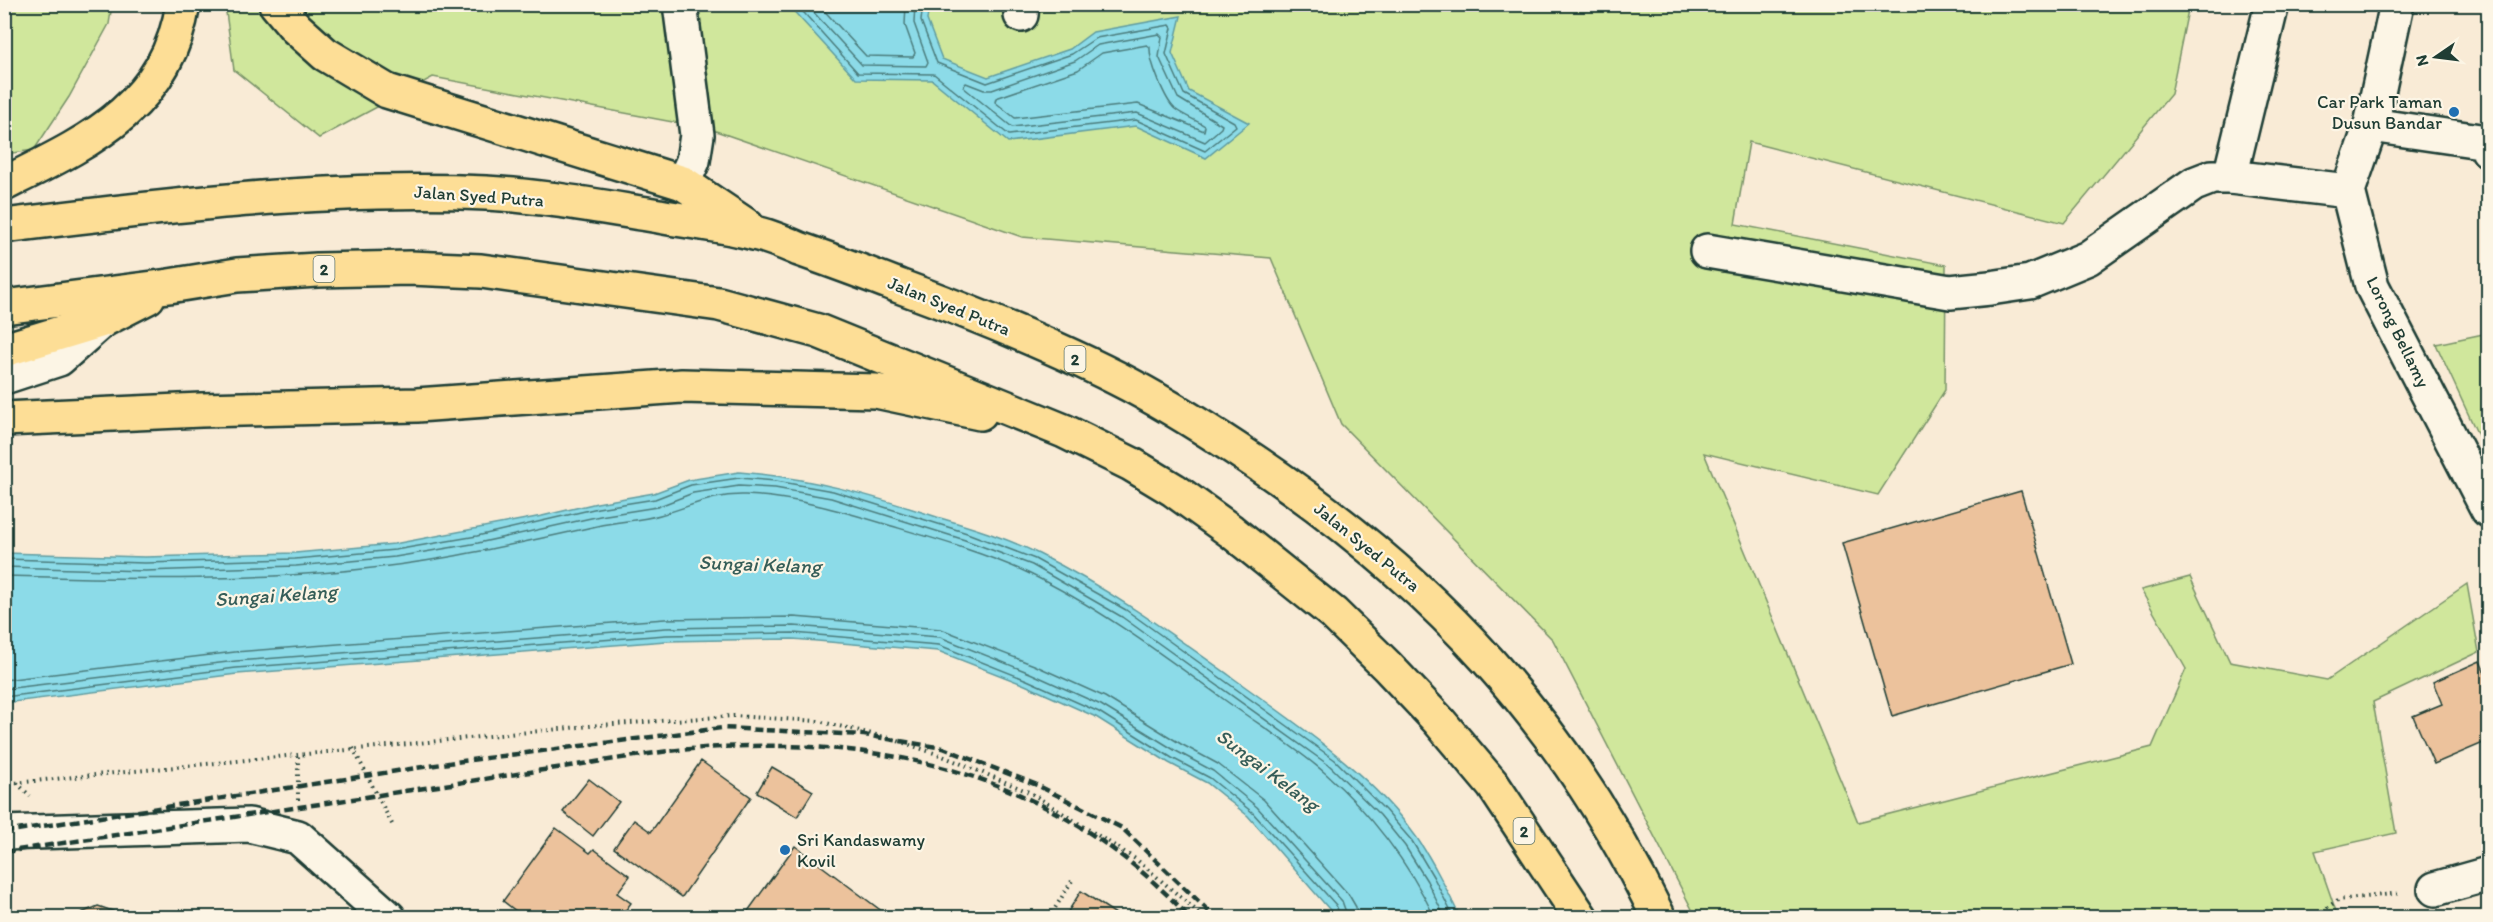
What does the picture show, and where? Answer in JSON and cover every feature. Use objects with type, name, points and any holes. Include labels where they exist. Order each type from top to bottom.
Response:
[{"type":"main road","points":[[4,184],[77,148],[120,118],[158,76],[179,27],[183,4]]},
{"type":"main road","points":[[276,4],[296,28],[325,54],[387,91],[683,183],[756,233]]},
{"type":"main road","name":"Jalan Syed Putra","points":[[4,226],[278,196],[375,191],[491,193],[598,206],[756,233],[936,299],[1052,347],[1122,381],[1214,434],[1329,513],[1414,584],[1461,629],[1506,679],[1548,732],[1597,806],[1644,886],[1659,918]]},
{"type":"main road","name":"2","points":[[4,307],[237,275],[410,268],[481,271],[719,304],[818,332],[1064,431],[1131,464],[1174,490],[1284,572],[1332,613],[1402,682],[1493,785],[1581,918]]},
{"type":"main road","points":[[4,350],[103,320],[169,286]]},
{"type":"main road","points":[[4,419],[201,410],[417,405],[682,386],[758,386],[876,391],[1064,431]]},
{"type":"street","points":[[680,4],[697,135],[693,161],[683,183]]},
{"type":"street","points":[[2230,177],[2272,4]]},
{"type":"street","points":[[1707,251],[1950,292],[2030,282],[2088,258],[2193,184],[2212,177],[2230,177],[2348,191],[2371,125],[2397,4]]},
{"type":"street","points":[[2371,125],[2488,145]]},
{"type":"street","name":"Lorong Bellamy","points":[[2348,191],[2373,286],[2488,510]]},
{"type":"street","points":[[4,377],[59,359],[103,320]]},
{"type":"street","points":[[4,833],[249,825],[298,837],[384,915]]},
{"type":"street","points":[[2435,889],[2488,874]]},
{"type":"path","points":[[4,784],[600,725],[733,716],[818,722],[889,738],[940,755],[1029,792],[1137,860],[1205,918]]},
{"type":"path","points":[[353,748],[394,828]]},
{"type":"path","points":[[298,754],[298,837]]},
{"type":"path","points":[[1049,918],[1073,879]]},
{"type":"path","points":[[2312,918],[2338,900],[2435,889]]},
{"type":"green space","points":[[4,5],[112,5],[109,24],[69,97],[34,150],[5,154]]},
{"type":"green space","points":[[225,5],[2189,5],[2171,94],[2064,223],[1749,142],[1735,224],[1946,265],[1945,390],[1878,495],[1704,453],[1858,822],[2152,747],[2186,669],[2141,590],[2190,577],[2230,662],[2327,680],[2467,584],[2479,652],[2373,702],[2396,833],[2315,851],[2338,917],[1696,917],[1553,640],[1341,424],[1271,258],[1022,237],[710,129],[433,77],[319,138],[234,70]]},
{"type":"green space","points":[[2488,333],[2488,457],[2436,344]]},
{"type":"water","points":[[788,5],[929,5],[927,20],[942,59],[988,77],[1070,49],[1093,32],[1181,16],[1172,53],[1189,91],[1249,123],[1206,158],[1136,126],[1008,142],[932,80],[856,79]]},
{"type":"water","name":"Sungai Kelang","points":[[739,472],[790,478],[888,501],[1014,543],[1090,581],[1186,644],[1283,714],[1355,771],[1377,791],[1417,838],[1435,867],[1460,917],[1336,917],[1248,816],[1207,783],[1169,763],[1096,717],[1025,685],[938,651],[793,639],[666,641],[237,674],[5,703],[5,553],[145,557],[295,553],[394,544],[654,493],[689,480]]},
{"type":"building","points":[[2021,491],[2071,664],[1892,716],[1842,543]]},
{"type":"building","points":[[2480,661],[2488,680],[2488,741],[2434,764],[2413,716],[2442,704],[2433,682]]},
{"type":"building","points":[[701,761],[751,797],[682,897],[614,848],[634,820],[651,832]]},
{"type":"building","points":[[772,767],[813,791],[797,817],[757,792]]},
{"type":"building","points":[[589,779],[619,802],[593,836],[563,812]]},
{"type":"building","points":[[556,828],[590,853],[594,849],[630,876],[617,893],[631,903],[620,918],[525,918],[503,901]]},
{"type":"building","points":[[795,846],[891,918],[743,918]]},
{"type":"building","points":[[1081,891],[1122,918],[1064,918]]},
{"type":"building","points":[[98,906],[133,918],[69,918]]},
{"type":"railway","points":[[4,832],[455,762],[722,728],[864,735],[943,748],[1037,785],[1122,828],[1216,918]]},
{"type":"railway","points":[[4,852],[668,751],[742,746],[814,747],[883,755],[950,770],[1015,793],[1076,825],[1135,866],[1190,918]]},
{"type":"place","name":"Car Park Taman Dusun Bandar","points":[[2454,112]]},
{"type":"place","name":"Sri Kandaswamy Kovil","points":[[785,850]]}]
